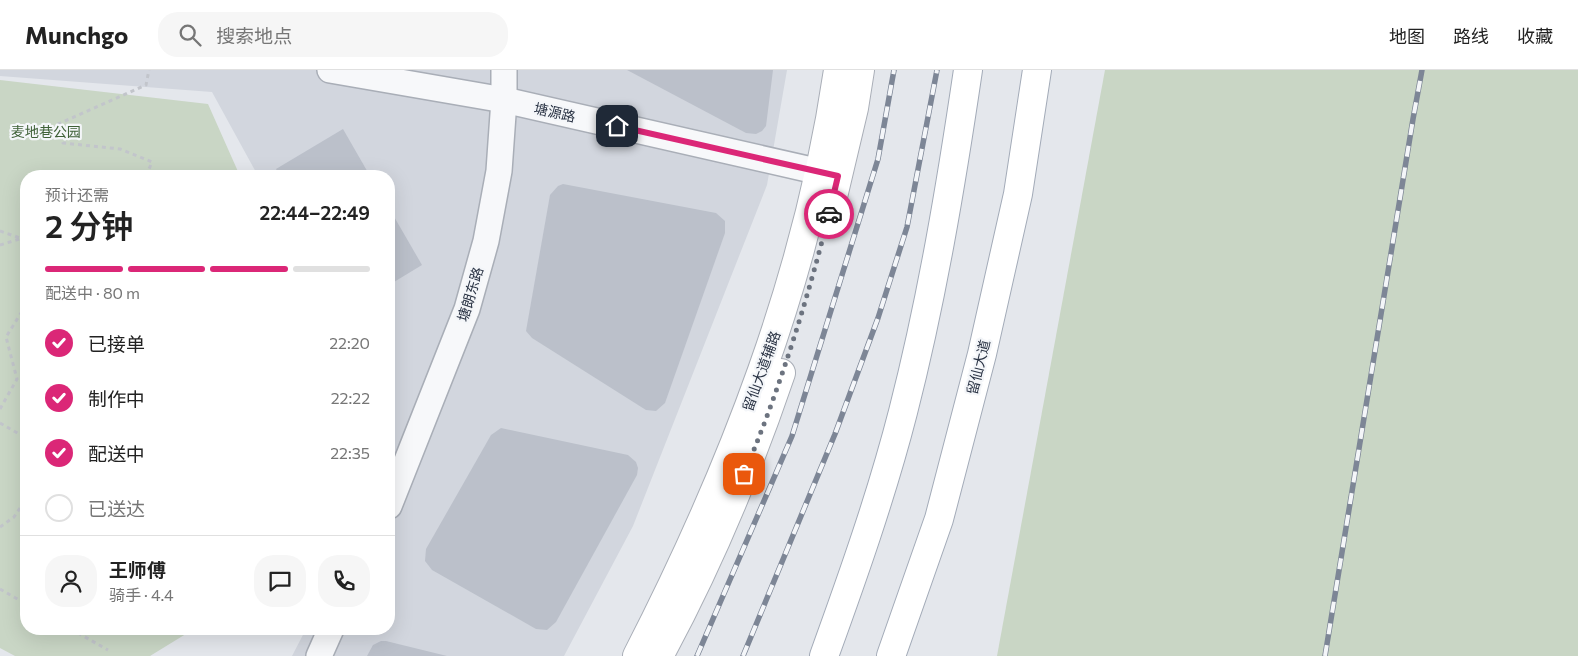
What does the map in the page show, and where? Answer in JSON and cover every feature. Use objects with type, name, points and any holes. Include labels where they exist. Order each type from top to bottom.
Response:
[{"type":"main road","name":"留仙大道辅路","points":[[659,656],[722,527],[759,439],[792,341],[821,244],[838,70]]},
{"type":"main road","name":"留仙大道辅路","points":[[637,656],[712,499],[762,375],[804,239],[854,108],[860,70]]},
{"type":"main road","points":[[824,656],[857,565],[903,412],[948,203],[968,70]]},
{"type":"main road","name":"留仙大道","points":[[891,656],[939,518],[982,354],[1018,194],[1037,70]]},
{"type":"street","name":"塘源路","points":[[330,70],[504,100],[828,174]]},
{"type":"street","name":"塘朗东路","points":[[395,491],[467,309],[486,241],[497,180],[504,100],[504,70]]},
{"type":"street","points":[[319,656],[328,635]]},
{"type":"path","points":[[149,70],[146,85],[56,124],[63,143],[120,149],[152,162],[149,170]]},
{"type":"path","points":[[0,231],[20,238]]},
{"type":"path","points":[[0,245],[20,238]]},
{"type":"path","points":[[0,408],[17,379],[6,337],[20,315]]},
{"type":"path","points":[[0,423],[20,435]]},
{"type":"path","points":[[0,528],[14,517],[20,508]]},
{"type":"path","points":[[0,589],[20,601]]},
{"type":"path","points":[[82,635],[108,650]]},
{"type":"shaded area","points":[[0,70],[787,70],[767,185],[633,526],[564,656],[292,656],[303,635],[395,635],[395,170],[255,170],[212,92],[0,76]]},
{"type":"green space","points":[[1105,70],[1578,70],[1578,656],[997,656]]},
{"type":"green space","name":"麦地巷公园","points":[[0,80],[208,104],[237,170],[20,170],[20,635],[184,635],[150,656],[15,656],[0,648]]},
{"type":"building","points":[[627,70],[773,70],[766,126],[756,134],[746,133]]},
{"type":"building","points":[[343,129],[367,170],[277,170]]},
{"type":"building","points":[[563,184],[716,213],[725,221],[725,233],[665,403],[656,411],[646,410],[532,338],[526,331],[550,195],[558,186]]},
{"type":"building","points":[[395,218],[422,265],[395,281]]},
{"type":"building","points":[[501,428],[628,455],[636,462],[638,468],[637,475],[556,622],[547,630],[536,629],[432,570],[425,561],[426,549],[491,435]]},
{"type":"building","points":[[381,641],[447,656],[367,656],[373,645]]},
{"type":"railway","points":[[697,656],[792,436],[878,159],[894,70]]},
{"type":"railway","points":[[743,656],[835,434],[878,318],[907,227],[937,70]]},
{"type":"railway","points":[[1325,656],[1422,70]]},
{"type":"way so far","points":[[744,474],[759,439],[792,341],[829,214]]},
{"type":"route","points":[[617,126],[838,176],[829,214]]}]
